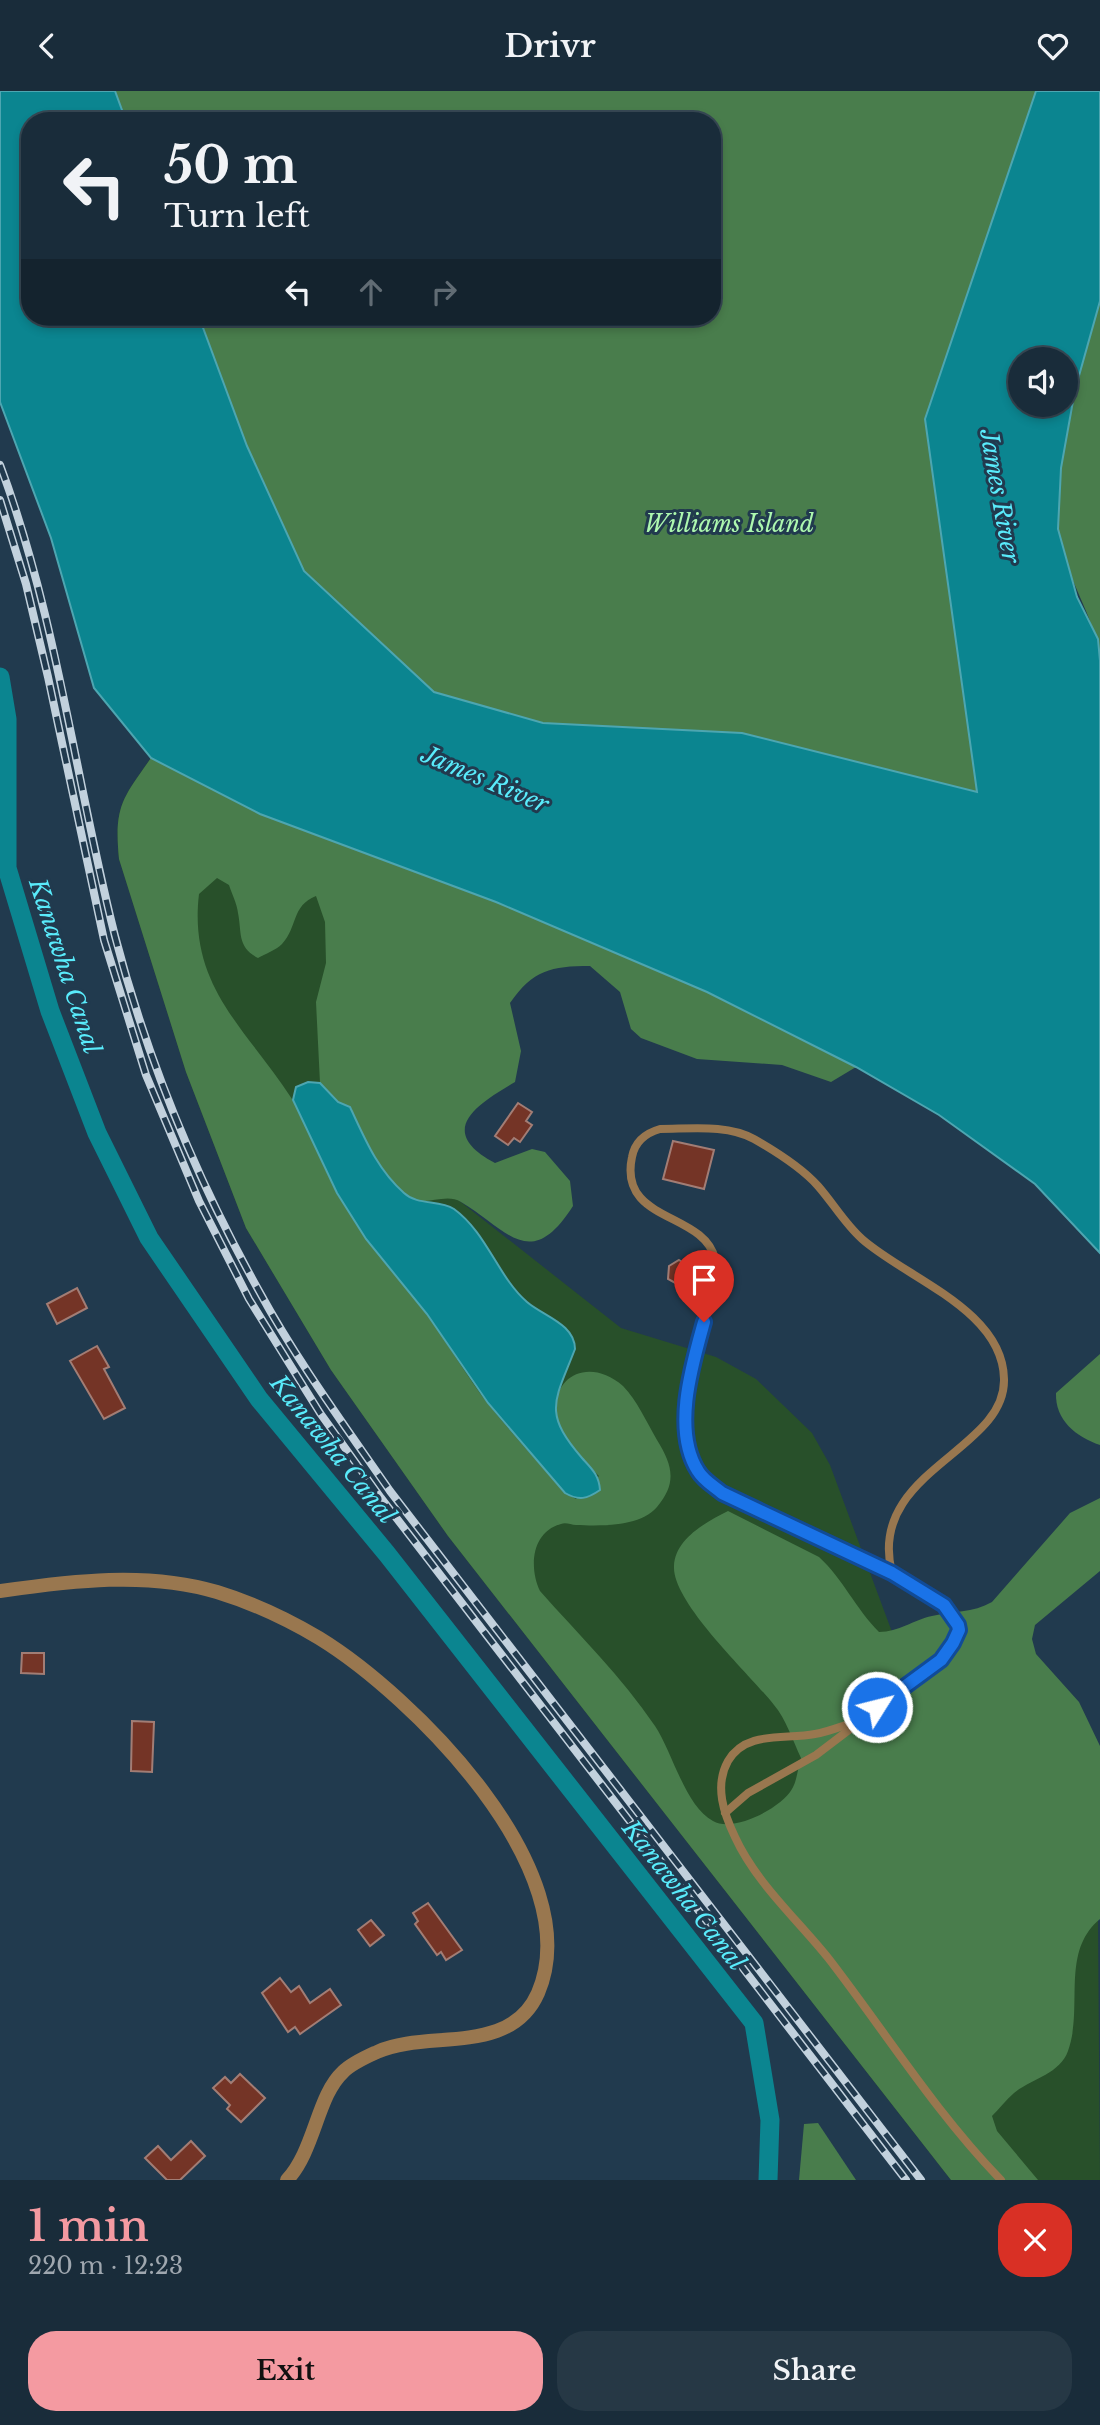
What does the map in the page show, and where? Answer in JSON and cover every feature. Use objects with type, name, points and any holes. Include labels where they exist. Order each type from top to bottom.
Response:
[{"type":"street","points":[[0,1591],[90,1580],[167,1582],[205,1589],[249,1603],[320,1639],[393,1694],[451,1753],[516,1839],[530,1868],[542,1910],[547,1949],[545,1968],[531,2004],[517,2019],[481,2036],[391,2047],[344,2071],[334,2083],[299,2166],[287,2180]]},
{"type":"lane","points":[[725,1813],[748,1793],[817,1755],[855,1723],[941,1660],[959,1630],[940,1600],[892,1573],[722,1493],[699,1474],[687,1443],[689,1389],[712,1298],[716,1263],[708,1242],[658,1212],[635,1191],[630,1166],[633,1149],[649,1132],[660,1129],[719,1129],[753,1138],[810,1179],[862,1239],[964,1309],[994,1342],[1004,1379],[998,1408],[983,1426],[930,1470],[910,1495],[887,1546],[892,1573]]},
{"type":"lane","points":[[855,1723],[815,1735],[765,1737],[738,1749],[729,1759],[721,1785],[725,1813],[735,1839],[753,1867],[857,1996],[949,2123],[1002,2180]]},
{"type":"shaded area","points":[[151,758],[260,814],[458,1069],[457,1199],[621,1328],[716,1357],[756,1379],[812,1433],[830,1465],[892,1632],[1098,1920],[1100,2180],[951,2180],[448,1536],[331,1370],[246,1228],[186,1072],[119,859],[118,827],[122,804]]},
{"type":"green space","name":"Williams Island","points":[[115,91],[1036,91],[925,419],[977,793],[742,733],[543,723],[434,692],[304,571],[247,446],[202,326],[721,326],[721,112],[123,112]]},
{"type":"green space","points":[[1100,301],[1100,661],[1092,628],[1066,563],[1058,529],[1059,472],[1068,417],[1078,417],[1078,380]]},
{"type":"green space","points":[[151,758],[260,814],[496,902],[707,992],[856,1067],[831,1082],[782,1065],[697,1059],[641,1038],[631,1029],[620,992],[590,966],[564,967],[544,972],[527,983],[510,1003],[521,1051],[515,1082],[477,1108],[465,1128],[467,1139],[477,1151],[495,1163],[532,1149],[545,1152],[570,1181],[573,1206],[558,1226],[544,1238],[531,1242],[519,1240],[456,1200],[418,1201],[407,1197],[377,1161],[350,1107],[338,1102],[320,1083],[316,1002],[326,963],[325,922],[316,896],[302,905],[282,944],[258,958],[243,944],[229,885],[217,878],[199,894],[198,927],[203,955],[224,1005],[292,1099],[348,1210],[426,1313],[498,1416],[565,1493],[576,1499],[599,1476],[563,1436],[557,1421],[556,1405],[565,1382],[574,1375],[597,1372],[610,1377],[628,1392],[667,1458],[670,1474],[668,1490],[650,1514],[620,1524],[565,1523],[551,1528],[538,1543],[534,1572],[540,1591],[614,1673],[655,1726],[687,1791],[703,1814],[713,1821],[733,1824],[756,1817],[778,1804],[794,1786],[801,1758],[778,1711],[699,1618],[677,1581],[674,1566],[676,1556],[693,1533],[728,1511],[819,1557],[879,1632],[992,1602],[1070,1513],[1100,1498],[1100,1571],[1035,1625],[1032,1639],[1036,1654],[1079,1702],[1100,1746],[1100,1919],[1088,1932],[1080,1947],[1068,2051],[1052,2071],[1014,2093],[992,2116],[997,2131],[1038,2180],[951,2180],[448,1536],[331,1370],[246,1228],[186,1072],[119,859],[118,827],[122,804]]},
{"type":"green space","points":[[1100,1354],[1100,1445],[1075,1432],[1063,1419],[1056,1393]]},
{"type":"green space","points":[[818,2123],[856,2180],[799,2180],[804,2124]]},
{"type":"water","name":"James River","points":[[0,91],[115,91],[123,112],[21,112],[21,326],[202,326],[247,446],[304,571],[434,692],[543,723],[742,733],[977,792],[925,419],[1036,91],[1100,91],[1100,301],[1078,379],[1078,347],[1008,347],[1008,417],[1070,417],[1061,468],[1058,529],[1077,597],[1098,639],[1100,1253],[1035,1184],[939,1115],[856,1067],[707,992],[496,902],[260,814],[151,758],[94,688],[51,538],[0,402]]},
{"type":"water","points":[[308,1082],[320,1083],[338,1102],[350,1107],[379,1164],[404,1193],[416,1200],[454,1209],[475,1230],[517,1292],[570,1333],[575,1349],[558,1394],[557,1417],[569,1442],[594,1473],[600,1490],[583,1498],[565,1493],[488,1403],[427,1314],[366,1239],[337,1193],[293,1100],[296,1087]]},
{"type":"building","points":[[518,1103],[532,1112],[526,1121],[532,1125],[520,1142],[514,1138],[508,1145],[495,1136]]},
{"type":"building","points":[[673,1141],[714,1150],[704,1189],[663,1179]]},
{"type":"building","points":[[679,1260],[690,1267],[690,1279],[679,1285],[668,1279],[669,1266]]},
{"type":"building","points":[[77,1288],[87,1308],[57,1324],[47,1304]]},
{"type":"building","points":[[97,1346],[109,1367],[104,1369],[125,1408],[104,1419],[70,1361]]},
{"type":"building","points":[[22,1653],[44,1653],[44,1674],[21,1673]]},
{"type":"building","points":[[132,1721],[154,1722],[152,1772],[131,1771]]},
{"type":"building","points":[[428,1903],[462,1950],[446,1960],[441,1952],[437,1955],[415,1924],[418,1921],[413,1913]]},
{"type":"building","points":[[371,1920],[384,1935],[370,1946],[358,1930]]},
{"type":"building","points":[[280,1978],[291,1992],[299,1986],[310,2003],[330,1989],[341,2005],[300,2034],[295,2027],[288,2032],[262,1993]]},
{"type":"building","points":[[240,2074],[265,2098],[241,2122],[227,2109],[230,2105],[213,2088],[225,2077],[231,2083]]},
{"type":"building","points":[[191,2141],[205,2156],[180,2180],[167,2180],[145,2158],[158,2146],[171,2160]]},
{"type":"waterway","name":"Kanawha Canal","points":[[0,677],[7,719],[7,868],[50,1011],[97,1133],[149,1238],[259,1399],[387,1554],[754,2023],[770,2120],[768,2180]]},
{"type":"railway","points":[[0,465],[20,522],[51,639],[101,877],[128,982],[142,1028],[176,1118],[236,1249],[289,1343],[390,1491],[921,2180]]},
{"type":"railway","points":[[0,500],[26,584],[48,677],[104,940],[146,1075],[199,1201],[249,1299],[320,1413],[381,1498],[906,2180]]},
{"type":"route","points":[[704,1322],[689,1389],[686,1431],[692,1461],[699,1474],[722,1493],[892,1573],[940,1600],[958,1625],[959,1630],[953,1643],[941,1660],[877,1707]]}]
